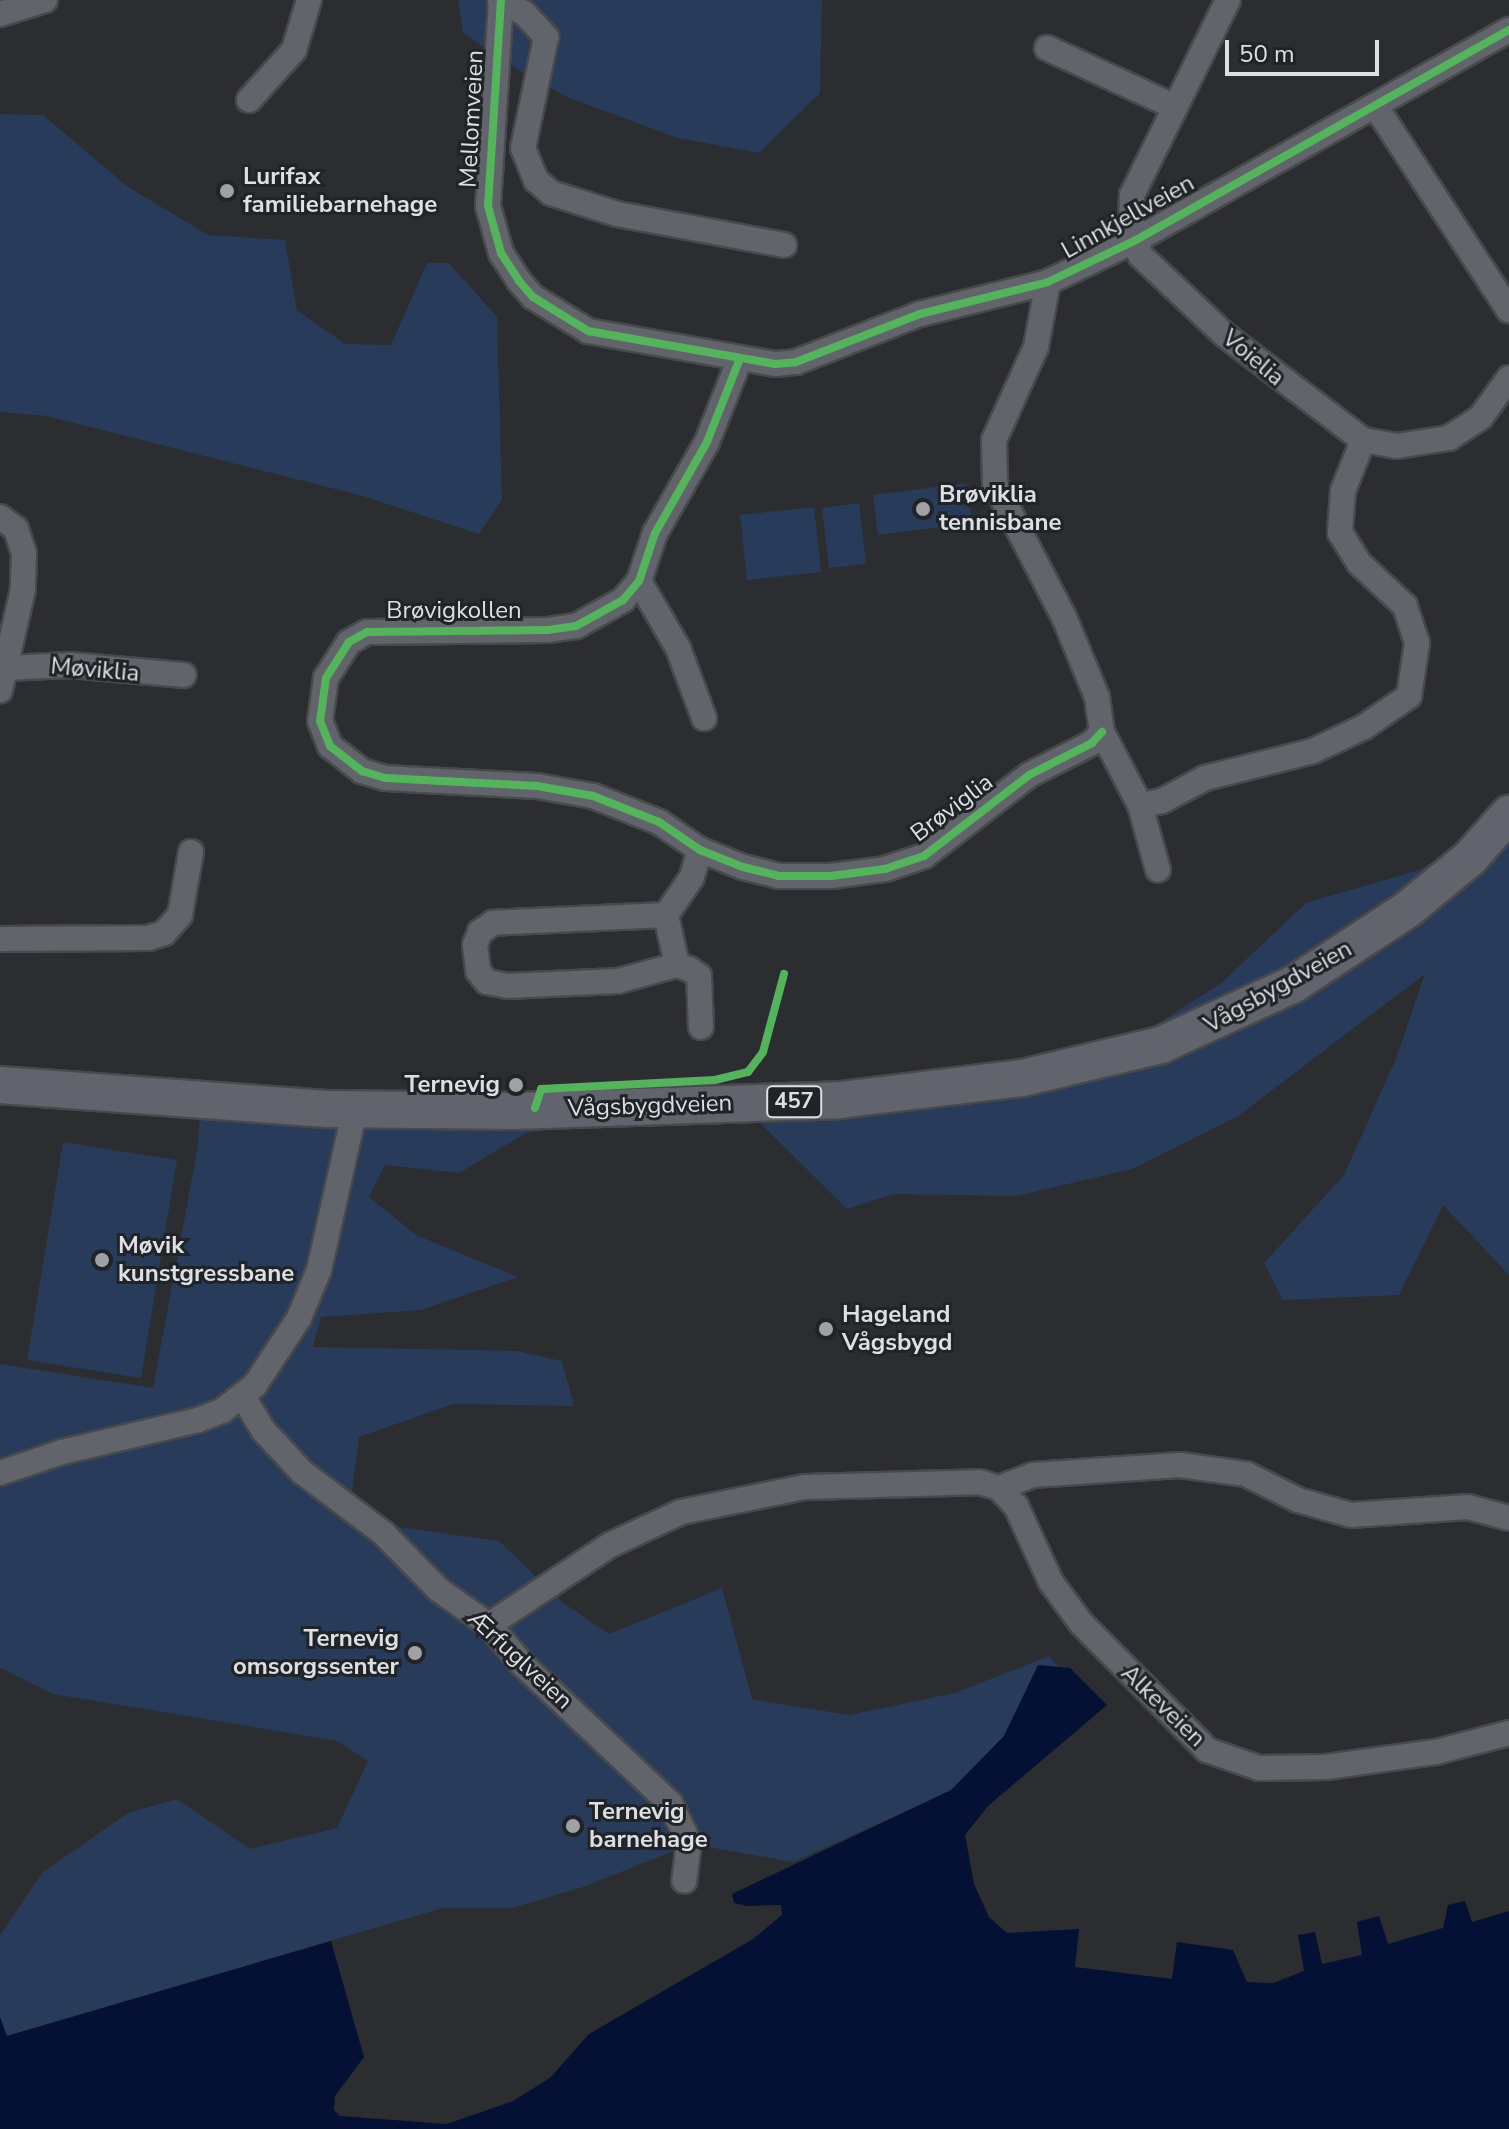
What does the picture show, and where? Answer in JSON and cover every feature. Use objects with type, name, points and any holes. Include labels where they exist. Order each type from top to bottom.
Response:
[{"type":"main road","name":"Vågsbygdveien","points":[[0,1085],[355,1109],[574,1109],[840,1100],[969,1086],[1109,1060],[1195,1032],[1294,984],[1408,909],[1470,858],[1509,814]]},
{"type":"street","points":[[0,14],[45,0]]},
{"type":"street","points":[[249,100],[294,50],[309,0]]},
{"type":"street","name":"Voielia","points":[[1228,0],[1171,105],[1132,195],[1140,255],[1170,288],[1302,398],[1363,440],[1397,446],[1457,434],[1481,417],[1509,378]]},
{"type":"street","name":"Mellomveien","points":[[739,361],[588,331],[533,297],[519,281],[501,253],[488,206],[500,1],[524,13],[546,37],[523,148],[536,180],[551,193],[617,214],[784,245]]},
{"type":"street","name":"Linnkjellveien","points":[[739,361],[796,362],[893,323],[1048,282],[1136,240],[1238,179],[1376,107],[1509,30]]},
{"type":"street","points":[[1047,48],[1171,105]]},
{"type":"street","points":[[1376,107],[1509,310]]},
{"type":"street","points":[[1048,282],[1039,336],[994,440],[991,461],[1000,496],[1086,669],[1102,732],[1140,805],[1158,870]]},
{"type":"street","name":"Brøvigkollen","points":[[739,361],[707,442],[655,533],[639,581],[623,600],[576,626],[367,632],[349,642],[326,678],[320,721],[330,746],[362,771],[407,782],[537,786],[593,796],[659,822],[700,850],[763,874]]},
{"type":"street","points":[[1140,805],[1162,801],[1205,778],[1322,747],[1364,727],[1409,696],[1417,643],[1405,606],[1359,563],[1340,532],[1343,491],[1363,440]]},
{"type":"street","points":[[0,517],[16,529],[24,554],[23,589],[3,679]]},
{"type":"street","points":[[639,581],[678,648],[704,718]]},
{"type":"street","name":"Møviklia","points":[[3,679],[71,665],[184,675]]},
{"type":"street","name":"Brøviglia","points":[[763,874],[831,876],[906,864],[959,833],[1029,775],[1092,743],[1102,732]]},
{"type":"street","points":[[677,965],[666,915],[692,877],[700,850]]},
{"type":"street","points":[[0,939],[148,938],[164,933],[180,915],[191,852]]},
{"type":"street","points":[[666,915],[493,923],[480,932],[475,945],[478,971],[487,982],[535,986],[639,979],[677,965],[699,976],[701,1027]]},
{"type":"street","points":[[0,1473],[62,1452],[198,1420],[242,1395],[283,1345],[310,1293],[334,1214],[355,1109]]},
{"type":"street","name":"Ærfuglveien","points":[[242,1395],[263,1430],[302,1472],[383,1533],[439,1590],[489,1625],[523,1665],[670,1803],[689,1842],[684,1881]]},
{"type":"street","points":[[489,1625],[610,1545],[681,1512],[805,1487],[958,1480],[999,1488],[1047,1473],[1193,1466],[1246,1474],[1298,1500],[1351,1515],[1468,1507],[1509,1518]]},
{"type":"street","name":"Alkeveien","points":[[999,1488],[1016,1506],[1051,1582],[1081,1623],[1207,1750],[1259,1768],[1326,1767],[1436,1752],[1509,1733]]},
{"type":"shaded area","points":[[458,0],[822,0],[820,93],[759,153],[678,138],[569,98],[517,69],[463,33]]},
{"type":"shaded area","points":[[0,114],[43,115],[128,187],[208,235],[285,240],[297,310],[345,344],[391,345],[427,263],[449,263],[497,317],[502,500],[479,534],[363,496],[47,416],[0,412]]},
{"type":"shaded area","name":"Brøviklia tennisbane","points":[[967,483],[972,523],[878,535],[873,495]]},
{"type":"shaded area","points":[[859,503],[866,564],[829,568],[822,508]]},
{"type":"shaded area","points":[[814,507],[821,572],[747,580],[740,515]]},
{"type":"shaded area","points":[[1509,818],[1509,1275],[1443,1205],[1399,1295],[1283,1300],[1264,1263],[1344,1175],[1395,1061],[1425,974],[1238,1116],[1132,1169],[1016,1196],[893,1194],[847,1209],[760,1123],[647,1116],[526,1133],[459,1173],[385,1165],[369,1197],[416,1235],[518,1277],[421,1310],[321,1317],[313,1347],[517,1351],[562,1361],[574,1406],[453,1404],[359,1437],[352,1492],[399,1527],[499,1541],[562,1602],[609,1634],[722,1588],[752,1699],[849,1715],[955,1693],[1049,1656],[1059,1667],[1038,1666],[1004,1736],[951,1791],[793,1862],[691,1844],[583,1887],[512,1908],[443,1908],[6,2036],[0,2017],[0,1935],[43,1872],[128,1813],[177,1799],[250,1849],[337,1828],[368,1761],[337,1741],[53,1694],[0,1668],[0,1364],[153,1388],[198,1146],[201,1086],[287,1092],[764,1095],[1121,1047],[1220,984],[1306,903],[1419,870]]},
{"type":"shaded area","name":"Møvik kunstgressbane","points":[[63,1142],[177,1160],[141,1378],[27,1360]]},
{"type":"shaded area","points":[[1038,1665],[1070,1668],[1107,1705],[988,1806],[965,1835],[974,1884],[989,1917],[1007,1933],[1079,1929],[1075,1967],[1172,1979],[1177,1942],[1233,1950],[1247,1982],[1273,1983],[1304,1971],[1298,1935],[1315,1932],[1322,1964],[1362,1955],[1357,1922],[1379,1916],[1388,1944],[1443,1928],[1448,1905],[1465,1901],[1472,1922],[1509,1911],[1509,2129],[0,2129],[0,2017],[7,2036],[331,1941],[364,2057],[335,2096],[334,2110],[340,2116],[447,2124],[513,2101],[550,2078],[589,2034],[753,1939],[782,1915],[781,1905],[747,1906],[734,1903],[732,1894],[951,1790],[1004,1736]]},
{"type":"cycle path","points":[[501,0],[488,206],[501,253],[519,281],[533,297],[588,331],[775,364],[796,362],[920,314],[1048,282],[1136,240],[1509,30]]},
{"type":"cycle path","points":[[739,361],[707,442],[655,533],[639,581],[623,600],[576,626],[548,630],[367,632],[349,642],[326,678],[320,721],[330,746],[362,771],[385,778],[537,786],[593,796],[659,822],[700,850],[743,867],[778,876],[831,876],[885,869],[924,856],[1029,775],[1092,743],[1102,732]]},
{"type":"cycle path","points":[[535,1108],[541,1089],[715,1080],[748,1072],[763,1052],[784,974]]},
{"type":"place","name":"Lurifax familiebarnehage","points":[[227,191]]},
{"type":"place","name":"Brøviklia tennisbane","points":[[923,509]]},
{"type":"place","name":"Ternevig","points":[[516,1085]]},
{"type":"place","name":"Møvik kunstgressbane","points":[[102,1260]]},
{"type":"place","name":"Hageland Vågsbygd","points":[[826,1329]]},
{"type":"place","name":"Ternevig omsorgssenter","points":[[415,1653]]},
{"type":"place","name":"Ternevig barnehage","points":[[573,1826]]}]
